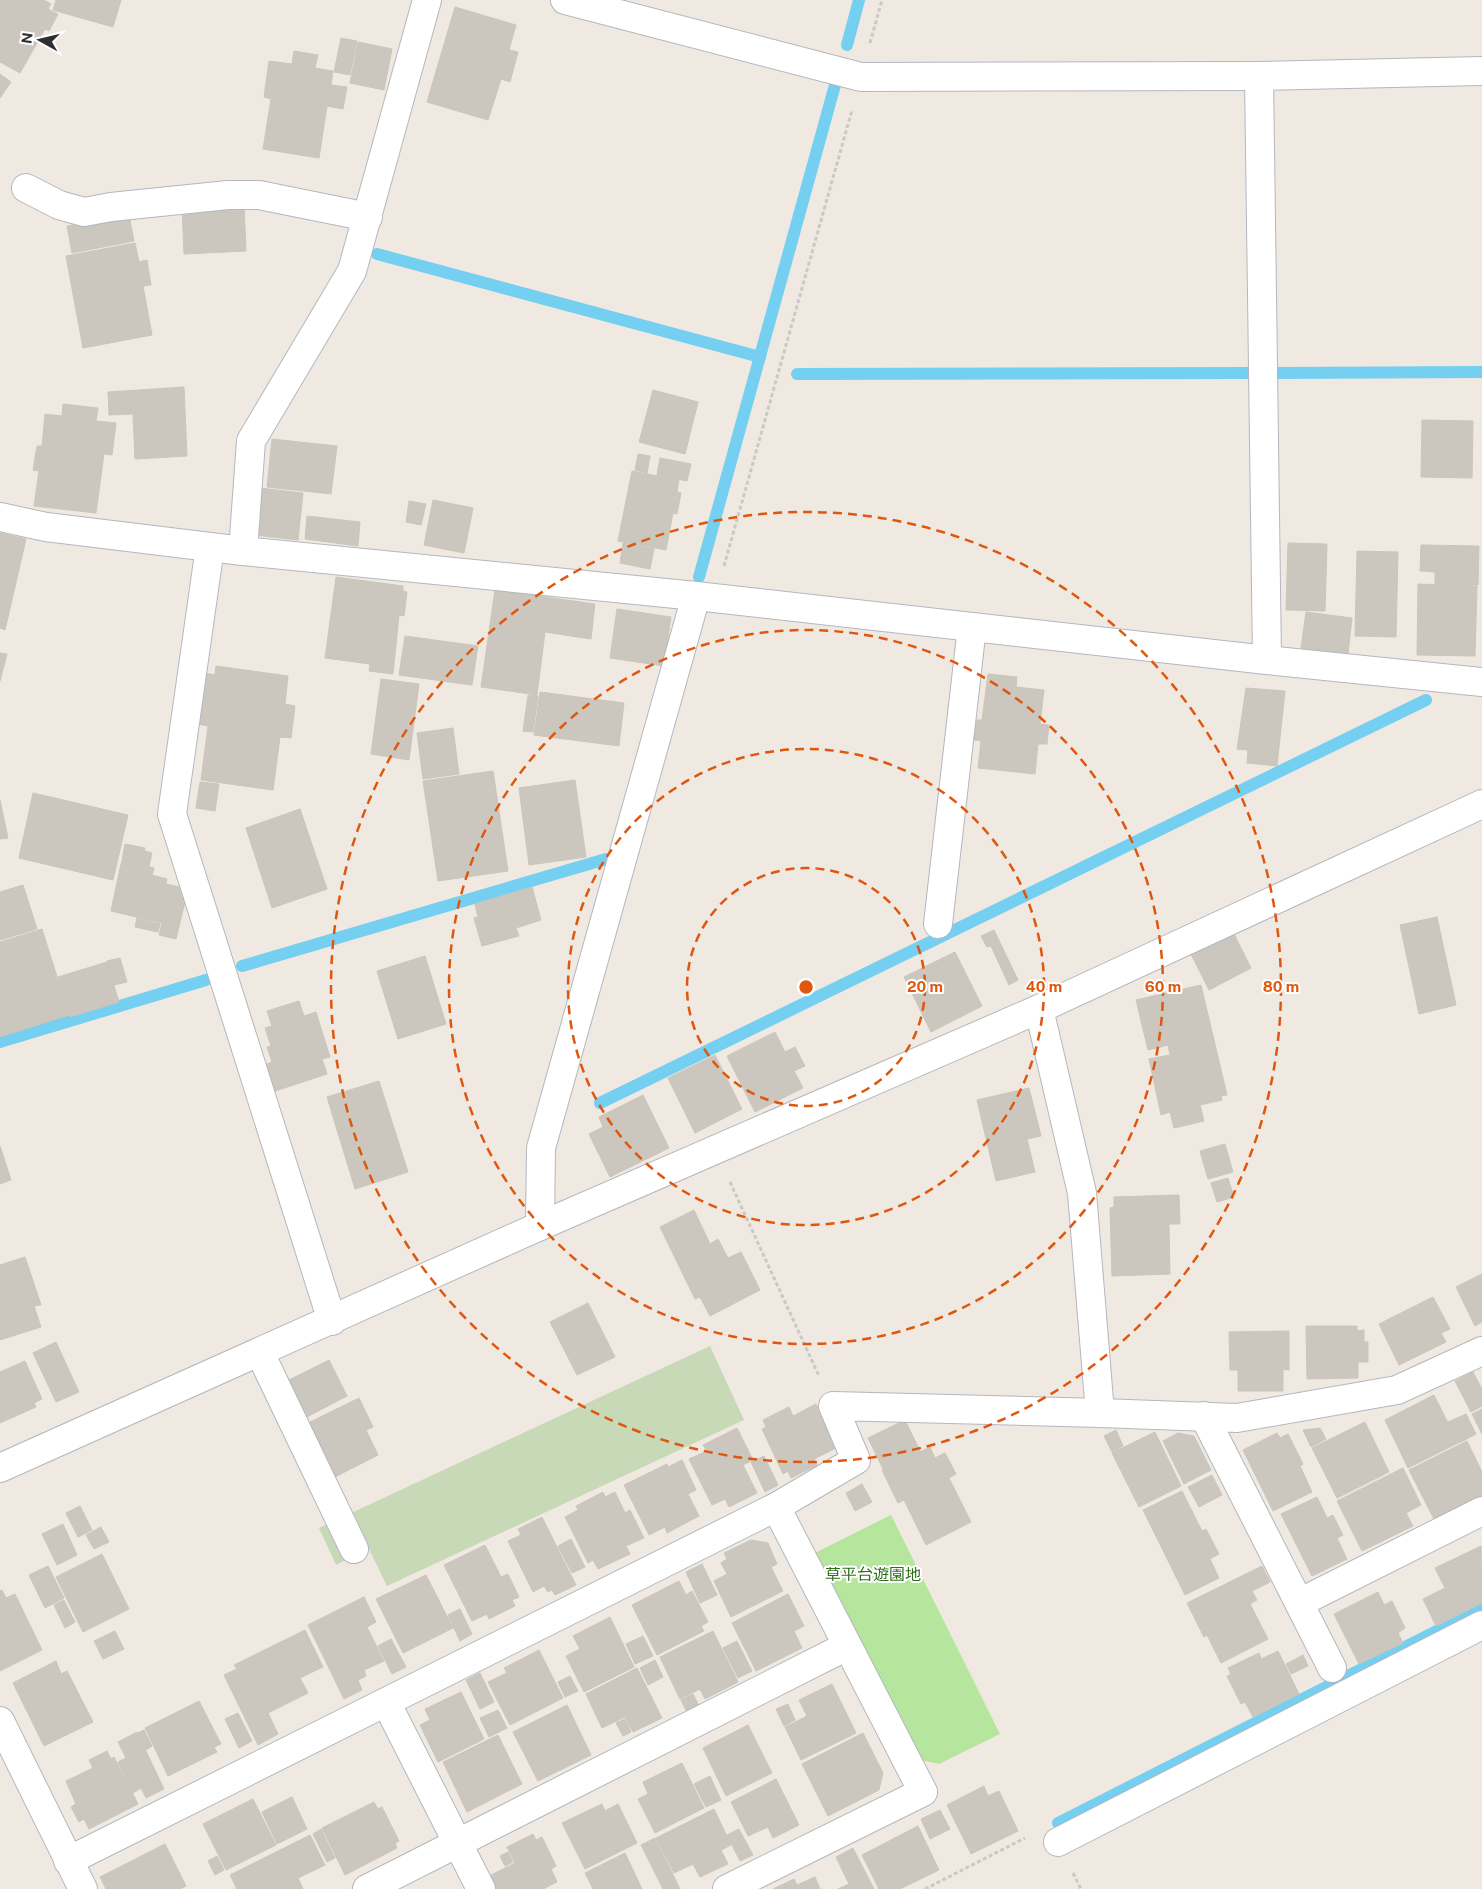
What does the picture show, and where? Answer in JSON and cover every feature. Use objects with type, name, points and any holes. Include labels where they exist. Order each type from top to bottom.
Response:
[{"type":"street","points":[[243,551],[251,441],[352,271],[427,0]]},
{"type":"street","points":[[565,0],[861,76],[1259,76],[1482,71]]},
{"type":"street","points":[[1259,76],[1267,660]]},
{"type":"street","points":[[26,188],[59,206],[84,212],[111,207],[228,195],[258,195],[368,217]]},
{"type":"street","points":[[0,517],[46,526],[243,551],[696,596],[1267,660],[1482,682]]},
{"type":"street","points":[[210,547],[172,814],[332,1321]]},
{"type":"street","points":[[540,1226],[541,1148],[696,596]]},
{"type":"street","points":[[938,924],[972,627]]},
{"type":"street","points":[[0,1468],[332,1321],[540,1226],[1039,1009],[1482,804]]},
{"type":"street","points":[[1039,1009],[1082,1193],[1100,1412]]},
{"type":"street","points":[[68,1860],[776,1508],[856,1460],[833,1406],[1100,1412],[1237,1418],[1397,1390],[1482,1351]]},
{"type":"street","points":[[260,1353],[354,1549]]},
{"type":"street","points":[[1204,1416],[1332,1668]]},
{"type":"street","points":[[727,1889],[923,1792],[776,1508]]},
{"type":"street","points":[[1299,1603],[1482,1511]]},
{"type":"street","points":[[1058,1842],[1482,1625]]},
{"type":"street","points":[[367,1889],[847,1646]]},
{"type":"street","points":[[386,1702],[481,1889]]},
{"type":"street","points":[[0,1721],[83,1889]]},
{"type":"path","points":[[714,1150],[833,1406]]},
{"type":"path","points":[[925,1889],[1035,1833],[1058,1842],[1081,1889]]},
{"type":"green space","points":[[710,1346],[744,1420],[387,1586],[369,1549],[336,1565],[319,1528]]},
{"type":"green space","name":"草平台遊園地","points":[[891,1515],[1000,1734],[939,1764],[921,1760],[815,1553]]},
{"type":"building","points":[[0,0],[44,0],[51,4],[48,9],[58,14],[49,31],[45,29],[20,73],[0,62]]},
{"type":"building","points":[[56,0],[121,0],[113,27],[53,10]]},
{"type":"building","points":[[455,7],[516,25],[509,50],[518,52],[510,82],[501,79],[488,120],[427,102]]},
{"type":"building","points":[[341,38],[357,41],[350,75],[334,72]]},
{"type":"building","points":[[358,42],[392,49],[384,90],[350,83]]},
{"type":"building","points":[[294,51],[318,55],[315,68],[333,71],[331,85],[347,87],[343,109],[327,106],[319,158],[263,149],[271,99],[264,97],[269,61],[292,64]]},
{"type":"building","points":[[0,74],[11,82],[0,98]]},
{"type":"building","points":[[244,205],[246,251],[184,254],[182,207]]},
{"type":"building","points":[[129,215],[134,241],[72,253],[67,226]]},
{"type":"building","points":[[135,243],[139,262],[147,260],[151,285],[143,286],[152,335],[83,348],[66,256]]},
{"type":"building","points":[[184,387],[187,456],[135,459],[133,414],[109,415],[108,392]]},
{"type":"building","points":[[653,390],[698,402],[685,454],[639,442]]},
{"type":"building","points":[[63,404],[98,408],[96,421],[116,423],[112,455],[104,454],[96,513],[34,506],[39,471],[33,470],[37,446],[42,446],[45,414],[62,416]]},
{"type":"building","points":[[1422,420],[1473,421],[1472,478],[1421,477]]},
{"type":"building","points":[[272,439],[337,446],[331,494],[267,487]]},
{"type":"building","points":[[638,454],[650,456],[647,473],[635,470]]},
{"type":"building","points":[[660,458],[691,464],[687,481],[657,475]]},
{"type":"building","points":[[632,471],[679,480],[677,492],[681,493],[677,514],[673,513],[666,550],[618,541]]},
{"type":"building","points":[[260,488],[303,493],[298,540],[255,535]]},
{"type":"building","points":[[433,500],[473,508],[464,553],[424,545]]},
{"type":"building","points":[[409,501],[426,504],[421,525],[406,522]]},
{"type":"building","points":[[307,516],[360,522],[358,546],[305,539]]},
{"type":"building","points":[[0,533],[26,539],[5,630],[0,628]]},
{"type":"building","points":[[623,543],[654,549],[650,569],[620,563]]},
{"type":"building","points":[[1288,543],[1327,544],[1325,611],[1286,610]]},
{"type":"building","points":[[1421,545],[1479,546],[1478,585],[1435,584],[1435,572],[1420,571]]},
{"type":"building","points":[[1357,551],[1398,552],[1396,637],[1355,636]]},
{"type":"building","points":[[336,577],[403,586],[403,591],[407,592],[404,616],[399,615],[393,674],[369,671],[370,664],[325,658]]},
{"type":"building","points":[[1418,584],[1477,586],[1475,656],[1417,655]]},
{"type":"building","points":[[495,590],[595,604],[591,639],[545,632],[537,695],[481,687]]},
{"type":"building","points":[[617,609],[671,617],[664,666],[610,658]]},
{"type":"building","points":[[1306,612],[1352,618],[1348,654],[1301,648]]},
{"type":"building","points":[[405,636],[478,646],[472,685],[399,675]]},
{"type":"building","points":[[0,653],[7,654],[0,681]]},
{"type":"building","points":[[216,666],[288,676],[285,704],[295,706],[291,738],[280,737],[273,790],[201,780],[208,726],[197,724],[204,673],[215,675]]},
{"type":"building","points":[[988,674],[1017,677],[1016,687],[1044,690],[1040,724],[1049,725],[1047,744],[1038,744],[1035,774],[978,768],[981,741],[974,740],[977,720],[982,720]]},
{"type":"building","points":[[381,679],[419,684],[409,760],[371,754]]},
{"type":"building","points":[[1246,688],[1285,691],[1277,766],[1247,763],[1248,750],[1237,749]]},
{"type":"building","points":[[540,692],[624,703],[619,746],[534,735]]},
{"type":"building","points":[[528,695],[538,696],[533,732],[523,731]]},
{"type":"building","points":[[453,728],[459,774],[423,779],[417,733]]},
{"type":"building","points":[[493,771],[508,871],[438,881],[423,781]]},
{"type":"building","points":[[575,780],[586,857],[529,865],[519,788]]},
{"type":"building","points":[[200,782],[219,784],[215,811],[196,808]]},
{"type":"building","points":[[33,793],[128,815],[113,880],[19,858]]},
{"type":"building","points":[[0,800],[8,838],[0,839]]},
{"type":"building","points":[[300,809],[327,889],[272,908],[246,828]]},
{"type":"building","points":[[125,844],[145,848],[141,865],[122,860]]},
{"type":"building","points":[[145,851],[152,853],[149,866],[142,865]]},
{"type":"building","points":[[122,861],[154,868],[152,875],[167,879],[166,883],[119,872]]},
{"type":"building","points":[[119,873],[188,889],[176,939],[159,935],[162,923],[111,911]]},
{"type":"building","points":[[23,885],[37,929],[0,940],[0,892]]},
{"type":"building","points":[[532,887],[541,920],[516,928],[519,936],[482,946],[474,918],[478,917],[475,904]]},
{"type":"building","points":[[1437,917],[1456,1005],[1419,1014],[1400,925]]},
{"type":"building","points":[[137,918],[160,924],[158,932],[135,927]]},
{"type":"building","points":[[42,929],[69,1015],[0,1037],[0,942]]},
{"type":"building","points":[[994,930],[1018,980],[1009,985],[991,946],[987,947],[981,936]]},
{"type":"building","points":[[1233,932],[1251,968],[1209,990],[1191,954]]},
{"type":"building","points":[[955,952],[982,1006],[931,1032],[904,977]]},
{"type":"building","points":[[425,956],[446,1024],[398,1039],[377,971]]},
{"type":"building","points":[[120,958],[127,982],[114,985],[107,961]]},
{"type":"building","points":[[107,962],[119,1002],[70,1017],[58,977]]},
{"type":"building","points":[[1201,985],[1227,1095],[1221,1096],[1222,1100],[1200,1105],[1204,1121],[1174,1128],[1170,1112],[1161,1115],[1149,1059],[1170,1055],[1168,1045],[1148,1050],[1136,1000]]},
{"type":"building","points":[[299,1001],[304,1016],[316,1012],[330,1057],[322,1059],[327,1074],[275,1091],[267,1064],[272,1062],[267,1047],[271,1046],[265,1028],[272,1026],[267,1011]]},
{"type":"building","points":[[775,1032],[785,1052],[795,1047],[805,1066],[794,1071],[803,1088],[755,1112],[727,1056]]},
{"type":"building","points":[[715,1055],[742,1109],[695,1133],[668,1078]]},
{"type":"building","points":[[379,1081],[408,1172],[355,1189],[327,1097]]},
{"type":"building","points":[[1029,1088],[1041,1136],[1027,1139],[1035,1172],[996,1181],[977,1100]]},
{"type":"building","points":[[643,1095],[669,1148],[610,1177],[589,1134],[603,1127],[599,1117]]},
{"type":"building","points":[[1225,1144],[1233,1172],[1208,1179],[1200,1151]]},
{"type":"building","points":[[0,1146],[11,1180],[0,1184]]},
{"type":"building","points":[[1228,1178],[1234,1197],[1217,1202],[1211,1183]]},
{"type":"building","points":[[1179,1195],[1180,1224],[1169,1224],[1170,1274],[1112,1276],[1110,1208],[1114,1207],[1114,1197]]},
{"type":"building","points":[[694,1210],[710,1244],[718,1239],[728,1258],[741,1252],[760,1290],[710,1316],[700,1297],[695,1299],[660,1227]]},
{"type":"building","points":[[25,1257],[41,1305],[34,1306],[41,1327],[0,1340],[0,1265]]},
{"type":"building","points":[[1482,1274],[1482,1322],[1475,1326],[1456,1287]]},
{"type":"building","points":[[1433,1297],[1450,1329],[1441,1333],[1446,1342],[1399,1365],[1379,1324]]},
{"type":"building","points":[[588,1303],[615,1357],[577,1375],[550,1322]]},
{"type":"building","points":[[1306,1326],[1357,1326],[1357,1331],[1364,1330],[1364,1342],[1368,1342],[1368,1362],[1358,1362],[1358,1378],[1307,1379]]},
{"type":"building","points":[[1289,1331],[1289,1370],[1283,1369],[1283,1391],[1238,1391],[1238,1370],[1230,1370],[1229,1332]]},
{"type":"building","points":[[56,1342],[79,1392],[56,1402],[33,1353]]},
{"type":"building","points":[[329,1360],[347,1396],[303,1419],[285,1382]]},
{"type":"building","points":[[25,1361],[42,1399],[34,1403],[36,1407],[0,1423],[0,1372]]},
{"type":"building","points":[[1473,1372],[1482,1389],[1482,1406],[1471,1412],[1455,1381]]},
{"type":"building","points":[[1434,1395],[1458,1443],[1408,1468],[1385,1420]]},
{"type":"building","points":[[359,1398],[373,1427],[366,1430],[378,1455],[335,1477],[308,1423]]},
{"type":"building","points":[[816,1404],[838,1447],[814,1459],[817,1465],[791,1478],[788,1471],[783,1474],[762,1429],[766,1427],[763,1420],[789,1407],[793,1416]]},
{"type":"building","points":[[1482,1409],[1482,1434],[1472,1414]]},
{"type":"building","points":[[1466,1414],[1476,1434],[1459,1443],[1448,1422]]},
{"type":"building","points":[[905,1420],[920,1451],[883,1469],[868,1438]]},
{"type":"building","points":[[1365,1422],[1389,1472],[1337,1498],[1312,1448]]},
{"type":"building","points":[[737,1428],[753,1460],[743,1465],[757,1493],[729,1507],[725,1499],[712,1505],[689,1459],[707,1451],[703,1445]]},
{"type":"building","points":[[1320,1428],[1326,1439],[1311,1447],[1303,1430]]},
{"type":"building","points":[[1116,1430],[1123,1446],[1112,1452],[1104,1436]]},
{"type":"building","points":[[1155,1432],[1181,1486],[1139,1507],[1112,1453]]},
{"type":"building","points":[[1178,1433],[1194,1436],[1211,1470],[1184,1484],[1163,1441]]},
{"type":"building","points":[[1277,1433],[1280,1438],[1288,1434],[1303,1464],[1300,1466],[1312,1492],[1273,1511],[1243,1450]]},
{"type":"building","points":[[1467,1441],[1482,1472],[1482,1497],[1435,1521],[1409,1470]]},
{"type":"building","points":[[930,1447],[935,1458],[945,1453],[956,1474],[949,1478],[971,1522],[926,1545],[904,1500],[898,1503],[882,1470]]},
{"type":"building","points":[[764,1456],[778,1485],[765,1492],[751,1462]]},
{"type":"building","points":[[682,1460],[696,1490],[688,1494],[699,1516],[667,1533],[665,1527],[649,1535],[624,1485],[667,1464],[668,1467]]},
{"type":"building","points":[[1403,1468],[1421,1505],[1406,1513],[1413,1526],[1362,1551],[1337,1501]]},
{"type":"building","points":[[1212,1475],[1222,1495],[1199,1507],[1188,1487]]},
{"type":"building","points":[[862,1484],[872,1502],[855,1511],[846,1493]]},
{"type":"building","points":[[1182,1491],[1202,1531],[1206,1529],[1219,1554],[1210,1559],[1219,1578],[1185,1595],[1143,1510]]},
{"type":"building","points":[[603,1492],[605,1497],[615,1492],[625,1513],[630,1510],[644,1538],[626,1546],[630,1554],[598,1569],[593,1560],[588,1563],[565,1517],[578,1510],[576,1506]]},
{"type":"building","points":[[1317,1497],[1327,1518],[1333,1515],[1343,1535],[1337,1538],[1347,1559],[1312,1576],[1281,1514]]},
{"type":"building","points":[[80,1506],[92,1530],[78,1537],[66,1513]]},
{"type":"building","points":[[542,1517],[576,1585],[555,1595],[552,1590],[548,1592],[544,1586],[533,1592],[508,1541],[521,1535],[518,1529]]},
{"type":"building","points":[[63,1524],[77,1555],[57,1565],[42,1534]]},
{"type":"building","points":[[101,1527],[109,1542],[94,1549],[86,1535]]},
{"type":"building","points":[[571,1539],[585,1567],[572,1573],[558,1546]]},
{"type":"building","points":[[751,1540],[768,1543],[777,1564],[771,1567],[783,1591],[731,1617],[714,1581],[727,1574],[721,1563],[727,1559],[724,1553]]},
{"type":"building","points":[[485,1545],[501,1577],[508,1574],[519,1597],[512,1600],[515,1606],[489,1619],[487,1614],[472,1621],[444,1565]]},
{"type":"building","points":[[1481,1546],[1482,1603],[1436,1626],[1423,1599],[1445,1588],[1435,1568]]},
{"type":"building","points":[[102,1554],[129,1609],[83,1632],[56,1577]]},
{"type":"building","points":[[702,1564],[717,1595],[700,1603],[686,1572]]},
{"type":"building","points":[[48,1566],[64,1598],[45,1608],[29,1575]]},
{"type":"building","points":[[1262,1566],[1270,1582],[1252,1591],[1257,1600],[1250,1604],[1268,1639],[1221,1663],[1207,1635],[1204,1637],[1187,1603]]},
{"type":"building","points":[[426,1575],[453,1628],[403,1653],[376,1599]]},
{"type":"building","points":[[679,1581],[686,1595],[692,1591],[708,1622],[701,1626],[704,1631],[657,1655],[632,1605]]},
{"type":"building","points":[[2,1590],[6,1598],[15,1594],[42,1650],[0,1671],[0,1591]]},
{"type":"building","points":[[1378,1592],[1384,1605],[1392,1601],[1405,1628],[1398,1633],[1403,1643],[1359,1664],[1334,1614]]},
{"type":"building","points":[[788,1594],[804,1626],[794,1631],[802,1648],[756,1671],[732,1623]]},
{"type":"building","points":[[364,1597],[376,1622],[367,1627],[384,1661],[364,1670],[366,1676],[358,1680],[362,1690],[344,1699],[308,1625]]},
{"type":"building","points":[[64,1600],[75,1622],[65,1628],[54,1605]]},
{"type":"building","points":[[460,1609],[472,1634],[460,1641],[448,1615]]},
{"type":"building","points":[[610,1617],[634,1667],[584,1692],[566,1656],[580,1649],[573,1636]]},
{"type":"building","points":[[305,1630],[323,1667],[300,1678],[308,1693],[268,1713],[278,1734],[258,1745],[224,1675],[237,1669],[234,1665]]},
{"type":"building","points":[[115,1631],[124,1649],[103,1659],[94,1641]]},
{"type":"building","points":[[713,1631],[738,1682],[705,1699],[700,1689],[680,1699],[660,1657]]},
{"type":"building","points":[[643,1636],[653,1656],[635,1664],[626,1644]]},
{"type":"building","points":[[391,1639],[406,1667],[392,1674],[378,1646]]},
{"type":"building","points":[[737,1641],[752,1671],[738,1678],[723,1648]]},
{"type":"building","points":[[539,1650],[563,1698],[510,1725],[488,1682],[507,1673],[504,1668]]},
{"type":"building","points":[[1278,1651],[1299,1694],[1253,1717],[1245,1702],[1241,1704],[1227,1676],[1231,1674],[1228,1668],[1259,1653],[1261,1659]]},
{"type":"building","points":[[1303,1655],[1308,1666],[1291,1674],[1286,1664]]},
{"type":"building","points":[[655,1660],[663,1677],[648,1685],[640,1668]]},
{"type":"building","points":[[56,1661],[61,1674],[67,1671],[93,1722],[44,1746],[13,1683]]},
{"type":"building","points":[[637,1668],[662,1718],[633,1732],[625,1717],[602,1728],[586,1694]]},
{"type":"building","points":[[480,1673],[494,1702],[480,1709],[466,1680]]},
{"type":"building","points":[[570,1676],[578,1691],[565,1697],[558,1682]]},
{"type":"building","points":[[832,1684],[856,1733],[801,1760],[785,1727],[807,1716],[799,1700]]},
{"type":"building","points":[[461,1692],[484,1739],[438,1762],[420,1725],[430,1720],[425,1709]]},
{"type":"building","points":[[693,1694],[699,1706],[687,1712],[681,1700]]},
{"type":"building","points":[[199,1701],[221,1744],[214,1747],[217,1752],[168,1776],[145,1728]]},
{"type":"building","points":[[788,1704],[795,1720],[784,1726],[776,1709]]},
{"type":"building","points":[[567,1705],[591,1755],[538,1781],[513,1732]]},
{"type":"building","points":[[498,1710],[507,1728],[489,1737],[480,1718]]},
{"type":"building","points":[[238,1713],[252,1741],[239,1748],[225,1719]]},
{"type":"building","points":[[625,1719],[631,1732],[623,1736],[616,1723]]},
{"type":"building","points":[[748,1725],[772,1773],[726,1796],[703,1748]]},
{"type":"building","points":[[144,1730],[152,1746],[146,1750],[138,1733]]},
{"type":"building","points":[[137,1732],[164,1789],[146,1798],[118,1742]]},
{"type":"building","points":[[863,1733],[883,1773],[879,1790],[828,1816],[802,1764]]},
{"type":"building","points":[[498,1735],[522,1784],[467,1812],[443,1762]]},
{"type":"building","points":[[107,1751],[111,1759],[114,1757],[138,1804],[89,1829],[84,1819],[79,1822],[71,1807],[76,1804],[66,1781],[93,1768],[89,1760]]},
{"type":"building","points":[[126,1758],[141,1788],[133,1793],[118,1762]]},
{"type":"building","points":[[682,1763],[704,1808],[655,1833],[638,1799],[648,1794],[643,1782]]},
{"type":"building","points":[[710,1776],[721,1800],[706,1807],[694,1784]]},
{"type":"building","points":[[776,1779],[799,1825],[773,1838],[768,1827],[748,1836],[731,1802]]},
{"type":"building","points":[[984,1786],[988,1796],[999,1791],[1018,1831],[971,1854],[947,1805]]},
{"type":"building","points":[[292,1797],[307,1829],[277,1844],[262,1812]]},
{"type":"building","points":[[253,1799],[276,1845],[226,1870],[203,1824]]},
{"type":"building","points":[[374,1802],[378,1809],[382,1807],[399,1841],[395,1843],[397,1848],[345,1875],[322,1828]]},
{"type":"building","points":[[602,1804],[605,1811],[618,1804],[637,1843],[585,1869],[562,1823]]},
{"type":"building","points":[[714,1809],[731,1845],[721,1850],[728,1864],[700,1877],[693,1864],[674,1873],[656,1838]]},
{"type":"building","points":[[940,1810],[950,1829],[930,1839],[921,1819]]},
{"type":"building","points":[[918,1826],[939,1870],[900,1889],[879,1889],[862,1855]]},
{"type":"building","points":[[321,1829],[335,1858],[327,1862],[313,1834]]},
{"type":"building","points":[[739,1829],[753,1855],[740,1861],[727,1835]]},
{"type":"building","points":[[533,1834],[536,1840],[542,1837],[556,1866],[551,1869],[557,1882],[543,1889],[497,1889],[491,1875],[515,1863],[507,1847]]},
{"type":"building","points":[[310,1835],[325,1865],[298,1878],[303,1889],[237,1889],[230,1875]]},
{"type":"building","points":[[655,1838],[680,1889],[663,1889],[641,1845]]},
{"type":"building","points":[[165,1844],[186,1886],[180,1889],[106,1889],[100,1877]]},
{"type":"building","points":[[853,1848],[874,1889],[838,1889],[849,1884],[836,1857]]},
{"type":"building","points":[[508,1852],[513,1862],[505,1866],[500,1856]]},
{"type":"building","points":[[625,1853],[642,1889],[593,1889],[585,1873]]},
{"type":"building","points":[[217,1856],[224,1870],[215,1875],[208,1861]]},
{"type":"building","points":[[815,1877],[820,1889],[773,1889],[794,1879],[797,1885]]},
{"type":"waterway","points":[[847,45],[859,0]]},
{"type":"waterway","points":[[699,577],[835,85]]},
{"type":"waterway","points":[[377,254],[760,357]]},
{"type":"waterway","points":[[1274,373],[1482,372]]},
{"type":"waterway","points":[[797,374],[1250,373]]},
{"type":"waterway","points":[[600,1103],[1426,700]]},
{"type":"waterway","points":[[242,966],[606,859]]},
{"type":"waterway","points":[[0,1042],[206,980]]},
{"type":"waterway","points":[[1058,1823],[1482,1608]]}]
